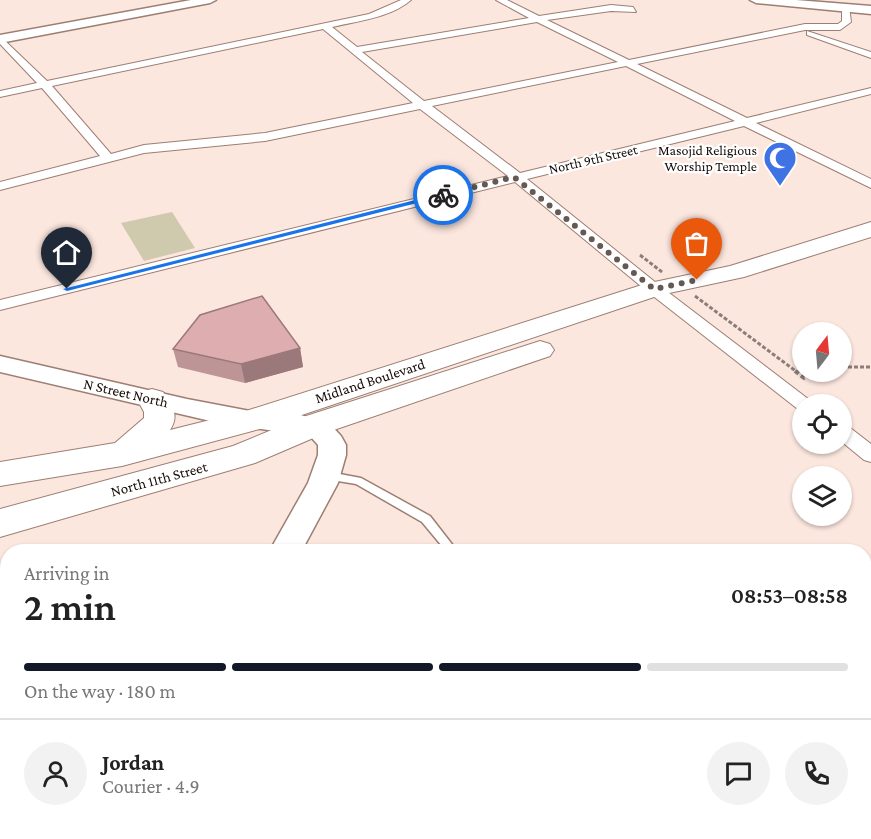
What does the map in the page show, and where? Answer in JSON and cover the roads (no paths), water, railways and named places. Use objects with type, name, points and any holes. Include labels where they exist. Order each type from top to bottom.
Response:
[{"type":"main road","name":"Midland Boulevard","points":[[314,425],[735,272],[871,229]]},
{"type":"main road","name":"Midland Boulevard","points":[[0,474],[122,454],[252,420],[665,297]]},
{"type":"main road","points":[[122,454],[141,441],[159,422],[159,412],[152,399]]},
{"type":"main road","name":"North 11th Street","points":[[0,523],[213,464],[258,449],[314,425]]},
{"type":"street","points":[[0,39],[210,0]]},
{"type":"street","points":[[0,94],[380,14],[407,0]]},
{"type":"street","points":[[500,0],[871,184]]},
{"type":"street","points":[[756,0],[871,10]]},
{"type":"street","points":[[0,186],[108,158],[162,147],[265,137],[799,29],[843,27],[847,22],[846,8]]},
{"type":"street","points":[[353,51],[598,9],[633,10]]},
{"type":"street","points":[[325,26],[353,51],[487,153],[665,297],[792,394]]},
{"type":"street","points":[[799,29],[871,55]]},
{"type":"street","points":[[0,39],[45,85],[108,158]]},
{"type":"street","name":"North 9th Street","points":[[0,305],[871,91]]},
{"type":"street","name":"N Street North","points":[[0,364],[252,420],[314,425]]},
{"type":"street","points":[[289,544],[327,475],[333,447],[330,438],[314,425]]},
{"type":"street","points":[[852,440],[871,455]]},
{"type":"lane","points":[[327,475],[358,481],[426,519],[446,544]]},
{"type":"place","name":"Masojid Religious Worship Temple","points":[[780,187]]}]
